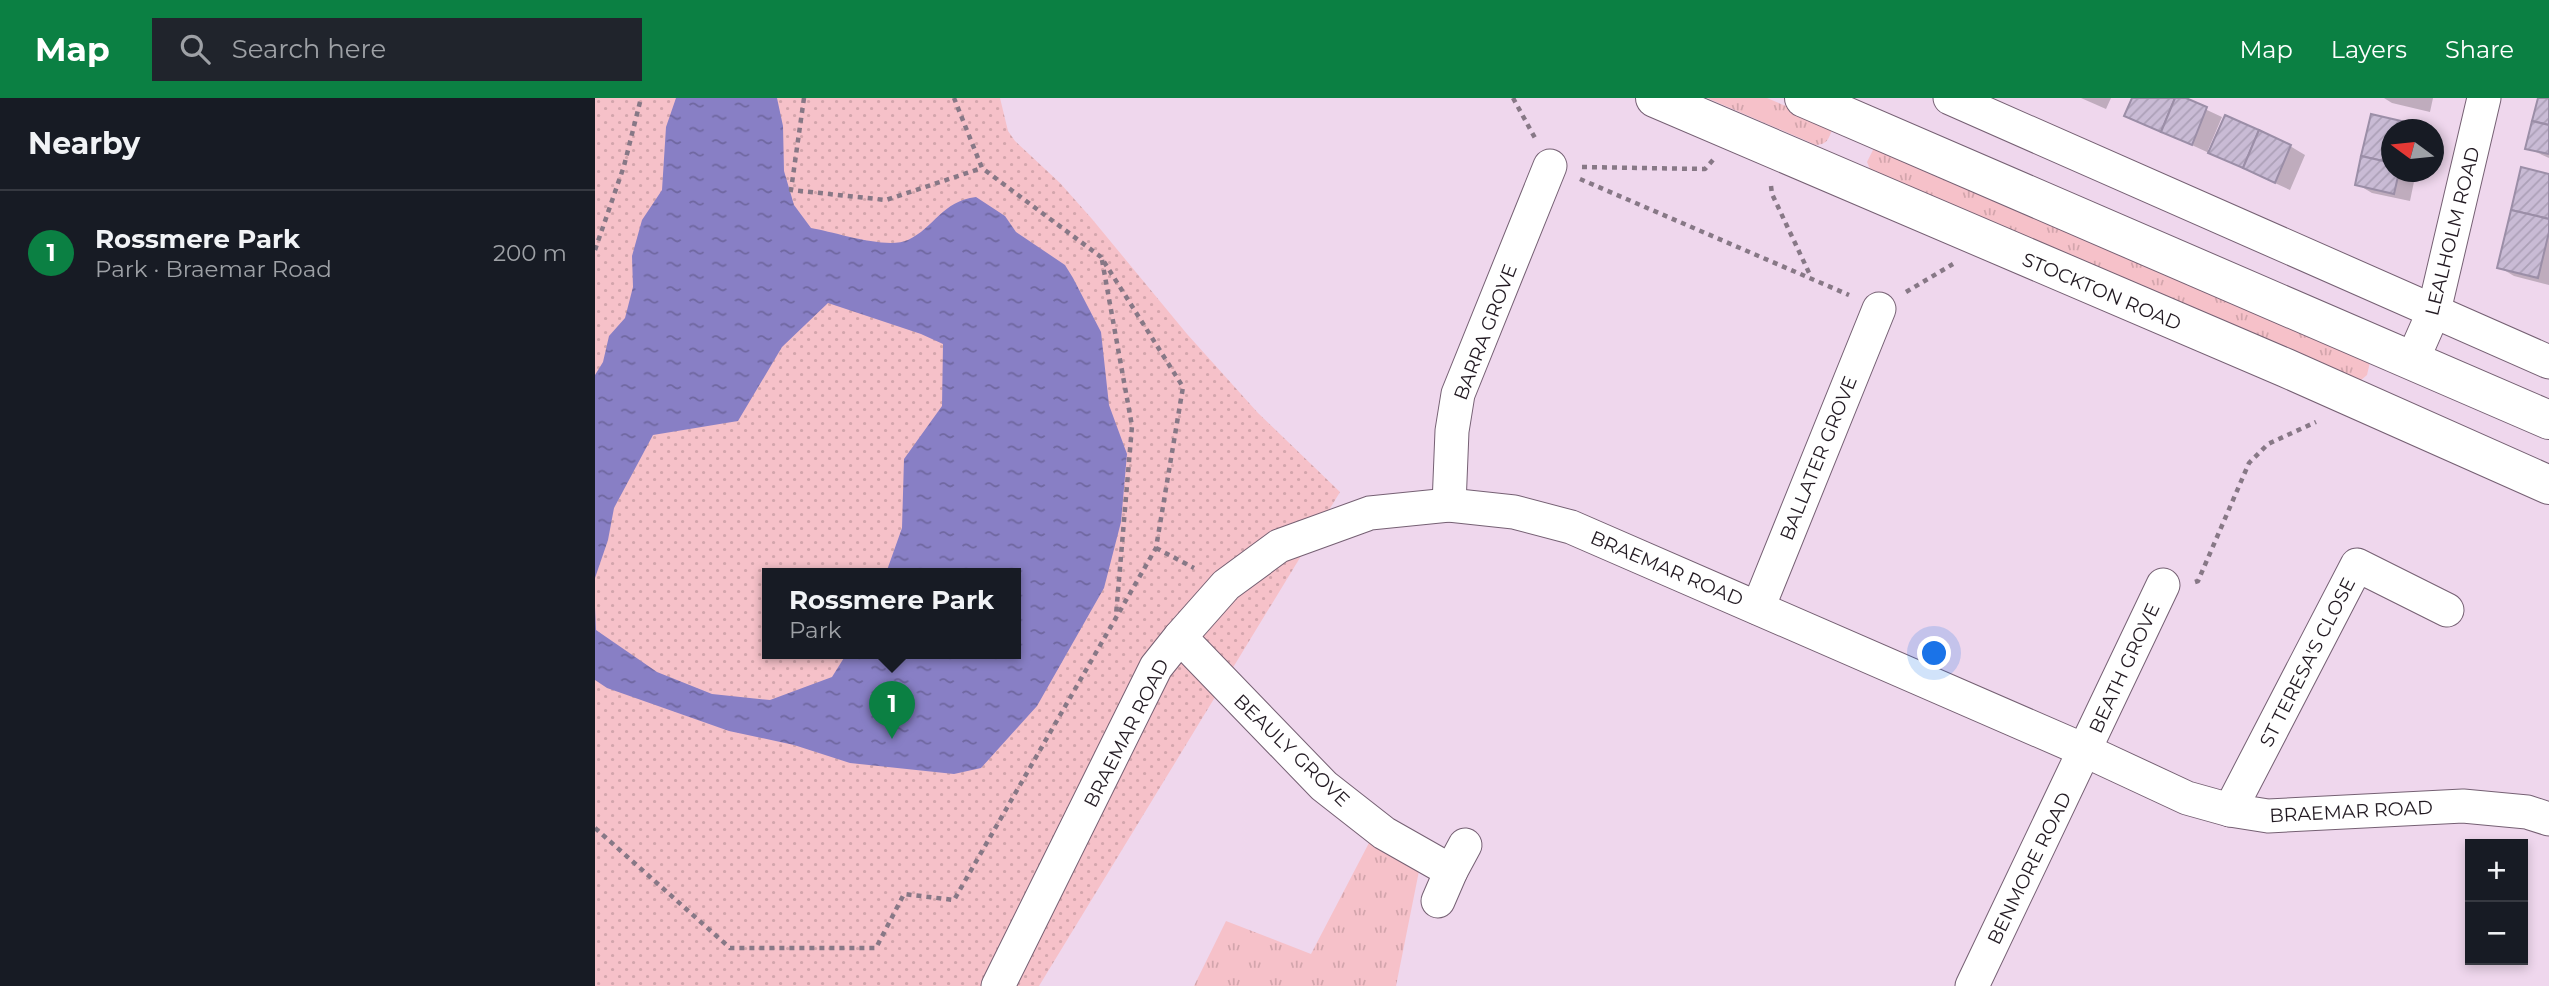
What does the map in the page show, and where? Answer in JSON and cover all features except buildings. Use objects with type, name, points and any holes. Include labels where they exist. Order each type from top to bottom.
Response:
[{"type":"highway","name":"STOCKTON ROAD","points":[[1655,98],[2286,368],[2549,485]]},
{"type":"highway","points":[[1804,98],[2549,420]]},
{"type":"street","points":[[1949,98],[2549,362]]},
{"type":"street","name":"LEALHOLM ROAD","points":[[2412,361],[2434,310],[2484,98]]},
{"type":"street","name":"BARRA GROVE","points":[[1449,505],[1452,431],[1458,394],[1550,166]]},
{"type":"street","name":"BALLATER GROVE","points":[[1758,608],[1879,309]]},
{"type":"street","name":"BRAEMAR ROAD","points":[[998,986],[1156,667],[1180,636],[1226,585],[1279,546],[1370,513],[1449,505],[1514,512],[1571,527],[2187,798],[2230,810],[2268,816],[2463,806],[2527,812],[2549,819]]},
{"type":"street","name":"ST TERESA'S CLOSE","points":[[2230,810],[2357,565],[2447,610]]},
{"type":"street","name":"BEATH GROVE","points":[[2085,751],[2163,585]]},
{"type":"street","name":"BEAULY GROVE","points":[[1180,636],[1324,786],[1384,833],[1458,858],[1438,901]]},
{"type":"street","name":"BENMORE ROAD","points":[[1972,986],[2085,751]]},
{"type":"path","points":[[595,250],[624,166],[641,98]]},
{"type":"path","points":[[804,98],[791,190],[886,200],[982,167]]},
{"type":"path","points":[[595,828],[730,948],[876,948],[904,894],[954,900],[1157,548],[1183,387],[1101,257],[982,167],[954,98]]},
{"type":"path","points":[[1513,98],[1550,166],[1879,309],[1990,243]]},
{"type":"path","points":[[1550,166],[1705,169],[1754,140],[1772,194],[1812,278]]},
{"type":"path","points":[[1101,257],[1132,426],[1115,620]]},
{"type":"path","points":[[2163,585],[2198,581],[2249,463],[2268,444],[2326,418]]},
{"type":"path","points":[[1157,548],[1226,585]]},
{"type":"green space","points":[[595,98],[1000,98],[1008,131],[1015,141],[1060,183],[1187,334],[1258,413],[1340,492],[1039,986],[595,986]]},
{"type":"green space","points":[[1707,98],[1767,98],[1816,119],[1832,130],[1827,141],[1816,145]]},
{"type":"green space","points":[[1874,148],[2370,362],[2367,375],[2360,381],[1870,169],[1867,162]]},
{"type":"green space","points":[[1370,841],[1419,871],[1396,986],[1194,986],[1226,921],[1311,954]]},
{"type":"water","points":[[676,98],[777,98],[783,126],[784,171],[794,205],[811,228],[874,242],[899,243],[917,235],[946,209],[976,197],[1005,216],[1016,232],[1065,265],[1101,332],[1109,405],[1127,454],[1121,522],[1104,588],[1037,706],[981,768],[954,774],[850,763],[794,745],[729,731],[607,688],[595,680],[595,607],[596,630],[657,672],[712,694],[770,700],[832,677],[843,659],[1021,659],[1021,568],[888,568],[902,528],[904,459],[942,406],[943,344],[828,303],[782,347],[738,421],[653,435],[614,508],[608,540],[595,578],[595,375],[603,362],[609,336],[625,318],[633,287],[632,256],[642,220],[662,190],[666,127]]},
{"type":"place","name":"Rossmere Park","points":[[892,739]]}]
